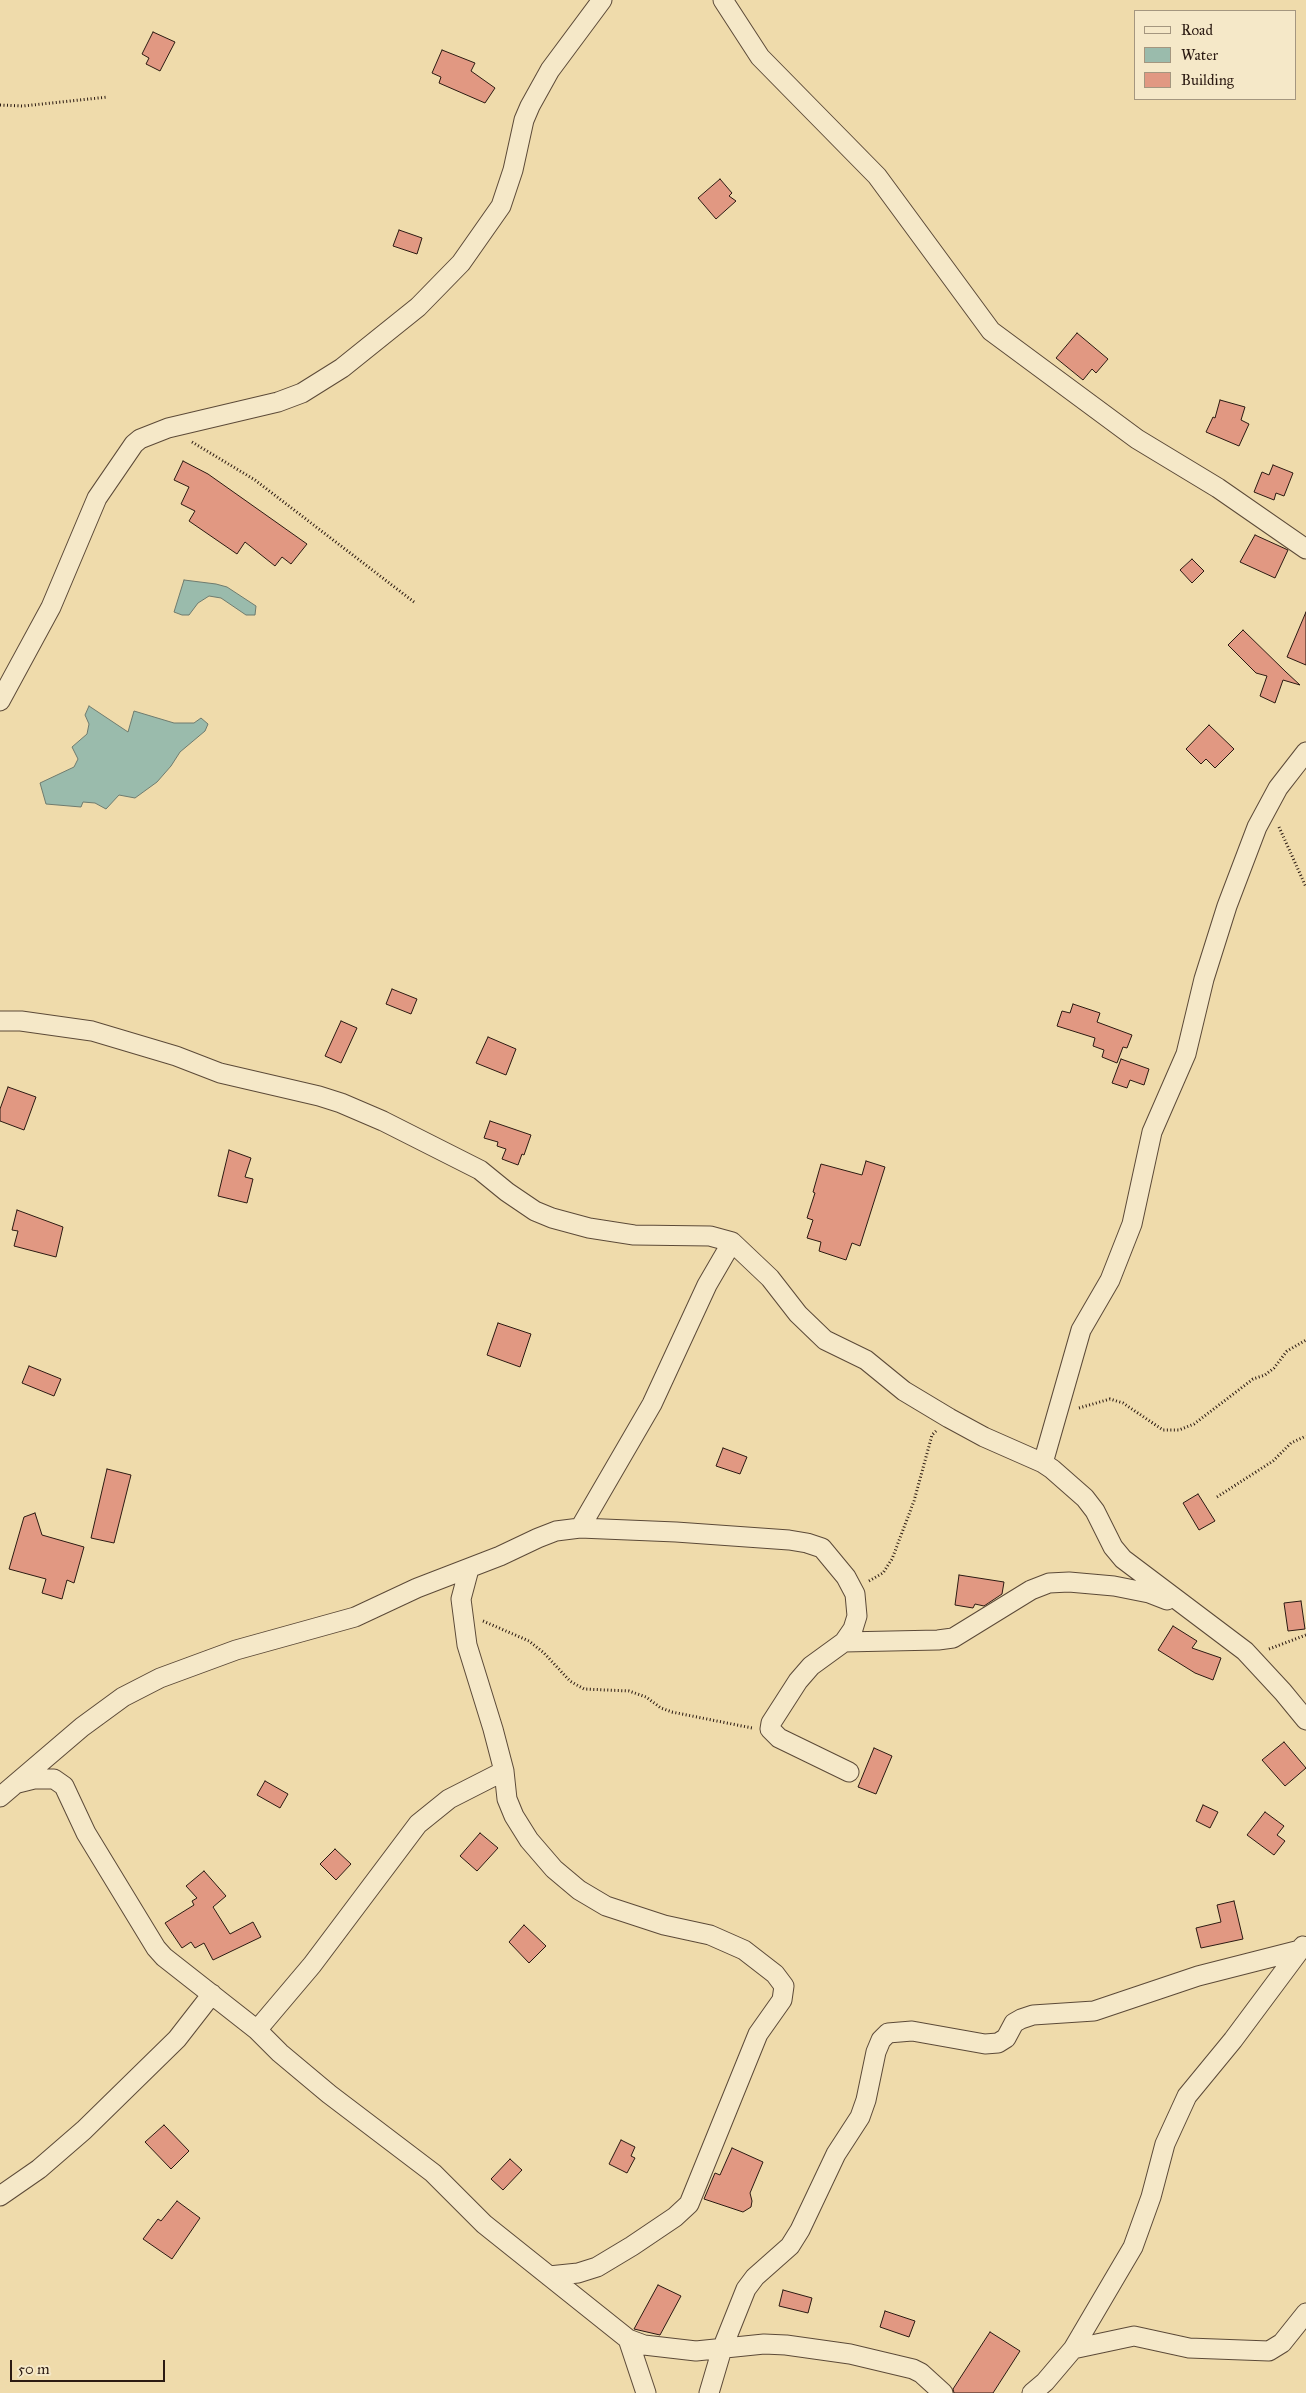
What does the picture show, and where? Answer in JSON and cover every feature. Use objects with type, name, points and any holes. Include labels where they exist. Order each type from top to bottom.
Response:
[{"type":"street","points":[[0,701],[51,607],[97,498],[134,444],[140,439],[168,428],[278,402],[302,394],[342,368],[418,307],[461,263],[501,206],[524,120],[530,106],[550,70],[602,0]]},
{"type":"street","points":[[723,0],[760,57],[877,176],[991,331],[1137,439],[1218,488],[1306,549]]},
{"type":"street","points":[[1043,1463],[1058,1416],[1081,1330],[1110,1280],[1132,1224],[1152,1132],[1186,1054],[1204,978],[1221,923],[1257,828],[1288,774],[1306,752]]},
{"type":"street","points":[[0,1021],[22,1021],[92,1031],[176,1056],[220,1074],[319,1096],[341,1103],[383,1121],[480,1170],[507,1192],[535,1211],[552,1218],[588,1228],[634,1236],[710,1236],[732,1242],[770,1278],[798,1314],[825,1340],[866,1360],[904,1391],[949,1418],[984,1437],[1043,1463],[1085,1498],[1095,1511],[1113,1547],[1123,1559],[1248,1654],[1306,1720]]},
{"type":"street","points":[[580,1528],[652,1404],[707,1285],[732,1242]]},
{"type":"street","points":[[0,1797],[82,1726],[123,1697],[160,1678],[236,1650],[355,1617],[418,1588],[469,1569],[556,1531],[580,1528],[676,1532],[807,1543],[822,1548],[834,1561],[853,1590],[857,1616],[854,1630],[844,1642],[811,1666],[798,1681],[771,1723],[771,1732],[779,1738],[849,1772]]},
{"type":"street","points":[[469,1569],[462,1589],[462,1611],[467,1646],[504,1771],[507,1799],[514,1816],[529,1840],[554,1869],[579,1890],[606,1906],[664,1925],[710,1935],[744,1950],[775,1974],[784,1986],[782,2000],[758,2034],[689,2204],[675,2217],[597,2267],[578,2273],[549,2276]]},
{"type":"street","points":[[844,1642],[953,1638],[1031,1590],[1049,1583],[1069,1582],[1114,1586],[1149,1594],[1185,1607]]},
{"type":"street","points":[[257,2030],[312,1965],[418,1824],[449,1799],[504,1771]]},
{"type":"street","points":[[17,1784],[34,1779],[54,1779],[64,1786],[86,1833],[156,1948],[257,2030],[280,2053],[328,2094],[433,2173],[484,2224],[628,2338],[644,2346],[696,2351],[771,2344],[850,2354],[913,2369],[935,2384],[943,2393]]},
{"type":"street","points":[[708,2393],[722,2349],[751,2281],[790,2246],[800,2230],[836,2154],[860,2117],[866,2100],[876,2052],[881,2040],[888,2033],[912,2031],[985,2044],[998,2043],[1006,2038],[1014,2023],[1033,2015],[1094,2011],[1198,1976],[1303,1945]]},
{"type":"street","points":[[1032,2393],[1045,2382],[1073,2349],[1133,2246],[1151,2197],[1165,2144],[1187,2096],[1233,2040],[1303,1945]]},
{"type":"street","points":[[0,2196],[38,2169],[90,2124],[177,2039],[212,1994]]},
{"type":"street","points":[[1073,2349],[1134,2336],[1189,2348],[1269,2352],[1282,2343],[1306,2313]]},
{"type":"street","points":[[628,2338],[646,2393]]},
{"type":"path","points":[[0,105],[63,103],[108,97]]},
{"type":"path","points":[[168,428],[255,480],[414,602]]},
{"type":"path","points":[[1271,803],[1284,840],[1306,887]]},
{"type":"path","points":[[1058,1416],[1110,1399],[1123,1403],[1163,1430],[1178,1430],[1194,1424],[1253,1379],[1264,1375],[1274,1368],[1288,1351],[1306,1340]]},
{"type":"path","points":[[853,1590],[883,1572],[892,1559],[914,1500],[932,1435],[949,1418]]},
{"type":"path","points":[[1217,1497],[1273,1461],[1291,1443],[1306,1436]]},
{"type":"path","points":[[462,1611],[529,1641],[544,1653],[570,1681],[584,1689],[629,1691],[646,1697],[661,1708],[672,1712],[771,1732]]},
{"type":"path","points":[[1248,1654],[1306,1635]]},
{"type":"water","points":[[184,580],[227,587],[256,606],[255,615],[246,615],[221,598],[209,596],[198,603],[189,615],[174,612]]},
{"type":"water","points":[[89,706],[128,732],[134,711],[174,723],[194,723],[201,718],[208,724],[205,731],[180,752],[157,782],[135,798],[119,795],[106,809],[95,803],[83,802],[81,807],[46,804],[40,783],[74,767],[78,759],[72,747],[87,734],[89,724],[85,715]]},
{"type":"building","points":[[153,32],[175,42],[160,71],[146,64],[149,58],[142,54]]},
{"type":"building","points":[[442,50],[475,63],[471,71],[495,88],[485,103],[439,83],[441,77],[432,73]]},
{"type":"building","points":[[720,179],[732,193],[729,196],[736,201],[716,219],[698,198]]},
{"type":"building","points":[[399,230],[422,238],[417,254],[393,246]]},
{"type":"building","points":[[1077,333],[1108,359],[1096,373],[1092,369],[1083,380],[1056,358]]},
{"type":"building","points":[[1220,400],[1245,407],[1241,420],[1249,424],[1239,446],[1206,432],[1213,417],[1215,418]]},
{"type":"building","points":[[183,461],[208,474],[307,544],[291,564],[282,557],[275,566],[245,542],[237,554],[189,521],[195,511],[181,504],[189,487],[174,480]]},
{"type":"building","points":[[1273,465],[1293,473],[1284,496],[1276,493],[1274,500],[1254,492],[1262,472],[1269,475]]},
{"type":"building","points":[[1255,535],[1288,550],[1275,578],[1240,562]]},
{"type":"building","points":[[1192,559],[1204,571],[1192,583],[1180,570]]},
{"type":"building","points":[[1306,612],[1306,665],[1287,657]]},
{"type":"building","points":[[1243,630],[1300,685],[1283,680],[1275,703],[1260,696],[1267,676],[1256,673],[1228,645]]},
{"type":"building","points":[[1209,725],[1234,749],[1215,768],[1206,759],[1201,764],[1186,749]]},
{"type":"building","points":[[392,989],[417,999],[411,1014],[386,1004]]},
{"type":"building","points":[[1073,1004],[1100,1013],[1097,1022],[1132,1035],[1127,1048],[1123,1047],[1117,1063],[1102,1057],[1104,1050],[1093,1046],[1095,1038],[1057,1026],[1062,1011],[1070,1013]]},
{"type":"building","points":[[341,1021],[357,1028],[341,1063],[325,1056]]},
{"type":"building","points":[[488,1037],[516,1049],[506,1075],[476,1063]]},
{"type":"building","points":[[1121,1059],[1149,1069],[1144,1085],[1130,1080],[1127,1088],[1112,1083]]},
{"type":"building","points":[[8,1087],[36,1097],[24,1130],[0,1121],[0,1109]]},
{"type":"building","points":[[490,1121],[531,1135],[524,1155],[522,1154],[518,1165],[502,1159],[506,1149],[497,1146],[498,1142],[484,1138]]},
{"type":"building","points":[[229,1150],[251,1158],[245,1177],[253,1179],[247,1203],[218,1196]]},
{"type":"building","points":[[866,1161],[885,1167],[860,1246],[852,1243],[846,1260],[819,1251],[821,1242],[807,1238],[813,1220],[807,1218],[821,1164],[862,1175]]},
{"type":"building","points":[[17,1210],[63,1227],[56,1257],[14,1246],[18,1231],[12,1230]]},
{"type":"building","points":[[498,1323],[531,1334],[520,1367],[487,1355]]},
{"type":"building","points":[[29,1366],[61,1379],[54,1396],[22,1383]]},
{"type":"building","points":[[723,1448],[747,1457],[740,1474],[716,1466]]},
{"type":"building","points":[[107,1469],[131,1475],[114,1543],[91,1538]]},
{"type":"building","points":[[1198,1494],[1215,1521],[1199,1530],[1183,1503]]},
{"type":"building","points":[[35,1513],[42,1535],[84,1547],[74,1583],[67,1580],[62,1599],[42,1593],[46,1579],[9,1569],[24,1517]]},
{"type":"building","points":[[959,1575],[1004,1582],[1002,1594],[984,1606],[975,1604],[973,1608],[955,1605]]},
{"type":"building","points":[[1301,1601],[1305,1629],[1288,1631],[1284,1603]]},
{"type":"building","points":[[1173,1626],[1197,1641],[1192,1648],[1221,1658],[1213,1680],[1195,1673],[1158,1650]]},
{"type":"building","points":[[1284,1742],[1306,1768],[1285,1786],[1262,1760]]},
{"type":"building","points":[[874,1748],[892,1756],[876,1794],[858,1787]]},
{"type":"building","points":[[265,1781],[288,1794],[280,1808],[257,1795]]},
{"type":"building","points":[[1203,1805],[1218,1812],[1210,1828],[1196,1821]]},
{"type":"building","points":[[1265,1812],[1284,1826],[1277,1835],[1285,1841],[1274,1855],[1247,1835]]},
{"type":"building","points":[[480,1833],[498,1848],[477,1871],[460,1856]]},
{"type":"building","points":[[335,1849],[351,1864],[336,1880],[320,1864]]},
{"type":"building","points":[[204,1871],[226,1896],[213,1907],[230,1934],[253,1922],[261,1937],[213,1960],[204,1943],[195,1948],[191,1942],[182,1948],[165,1923],[194,1905],[192,1901],[197,1898],[186,1886]]},
{"type":"building","points":[[1234,1901],[1243,1939],[1201,1948],[1196,1928],[1221,1922],[1217,1905]]},
{"type":"building","points":[[524,1925],[546,1946],[529,1963],[509,1942]]},
{"type":"building","points":[[164,2125],[189,2151],[171,2169],[145,2142]]},
{"type":"building","points":[[621,2140],[635,2147],[631,2156],[635,2158],[627,2173],[609,2164]]},
{"type":"building","points":[[732,2148],[763,2162],[750,2193],[751,2207],[743,2212],[704,2199],[715,2173],[720,2175]]},
{"type":"building","points":[[510,2159],[522,2170],[503,2190],[491,2179]]},
{"type":"building","points":[[177,2201],[200,2218],[172,2259],[143,2239],[158,2219],[161,2221]]},
{"type":"building","points":[[658,2285],[681,2296],[660,2335],[634,2329]]},
{"type":"building","points":[[783,2290],[812,2298],[808,2313],[779,2306]]},
{"type":"building","points":[[885,2311],[915,2321],[909,2337],[880,2327]]},
{"type":"building","points":[[990,2332],[1020,2351],[993,2393],[954,2393],[953,2389]]}]
